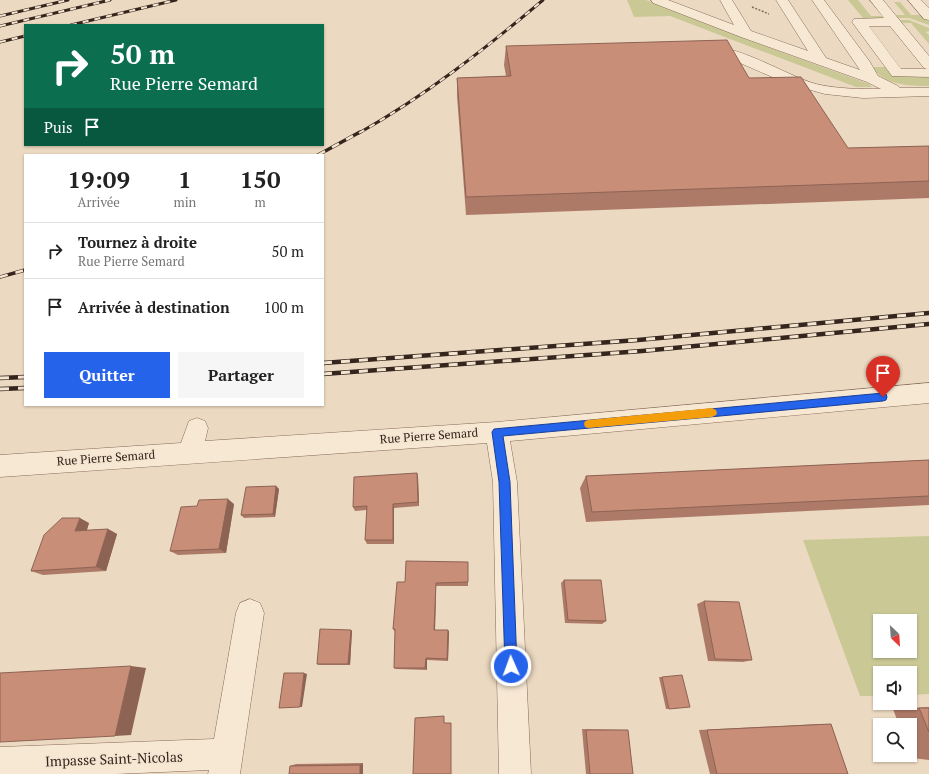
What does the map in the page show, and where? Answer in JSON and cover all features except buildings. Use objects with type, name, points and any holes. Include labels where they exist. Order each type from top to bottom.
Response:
[{"type":"street","points":[[657,0],[746,34],[872,79],[900,92]]},
{"type":"street","points":[[726,0],[746,34]]},
{"type":"street","points":[[782,0],[821,61]]},
{"type":"street","points":[[806,0],[818,18],[839,30]]},
{"type":"street","points":[[818,0],[865,65],[872,79]]},
{"type":"street","points":[[876,0],[929,65]]},
{"type":"street","points":[[914,0],[929,16]]},
{"type":"street","points":[[894,22],[859,22],[897,73],[929,73]]},
{"type":"street","points":[[694,51],[709,51],[730,54],[801,83],[823,90],[841,92],[929,92]]},
{"type":"street","name":"Rue Pierre Semard","points":[[0,466],[497,432],[929,393]]},
{"type":"street","points":[[190,452],[197,428]]},
{"type":"street","points":[[497,432],[504,482],[515,774]]},
{"type":"street","name":"Impasse Saint-Nicolas","points":[[0,763],[226,764],[250,612]]},
{"type":"shaded area","points":[[627,0],[646,0],[869,84],[872,87],[856,87],[670,16],[634,17]]},
{"type":"shaded area","points":[[848,0],[858,0],[871,16],[882,16],[883,18],[863,18]]},
{"type":"shaded area","points":[[894,2],[900,2],[911,15],[922,15],[929,21],[929,25],[909,18],[896,18],[894,15],[905,15]]},
{"type":"shaded area","points":[[898,20],[909,20],[929,28],[929,31],[926,32],[929,35],[929,44],[911,23],[900,23]]},
{"type":"shaded area","points":[[872,67],[886,67],[929,76],[929,86],[905,85],[890,81],[883,78]]},
{"type":"shaded area","points":[[929,536],[929,694],[917,695],[917,666],[873,666],[873,696],[860,696],[803,540]]},
{"type":"railway","points":[[0,16],[68,0]]},
{"type":"railway","points":[[0,26],[110,0]]},
{"type":"railway","points":[[75,24],[176,0]]},
{"type":"railway","points":[[359,133],[431,88],[543,0]]},
{"type":"railway","points":[[0,42],[24,36]]},
{"type":"railway","points":[[320,154],[360,132]]},
{"type":"railway","points":[[0,277],[24,270]]},
{"type":"railway","points":[[324,363],[638,340],[929,313]]},
{"type":"railway","points":[[324,374],[642,351],[929,324]]},
{"type":"railway","points":[[0,378],[24,377]]},
{"type":"railway","points":[[0,389],[24,388]]},
{"type":"slow traffic","points":[[588,424],[712,413]]},
{"type":"route","points":[[511,666],[504,482],[497,432],[883,397]]}]
